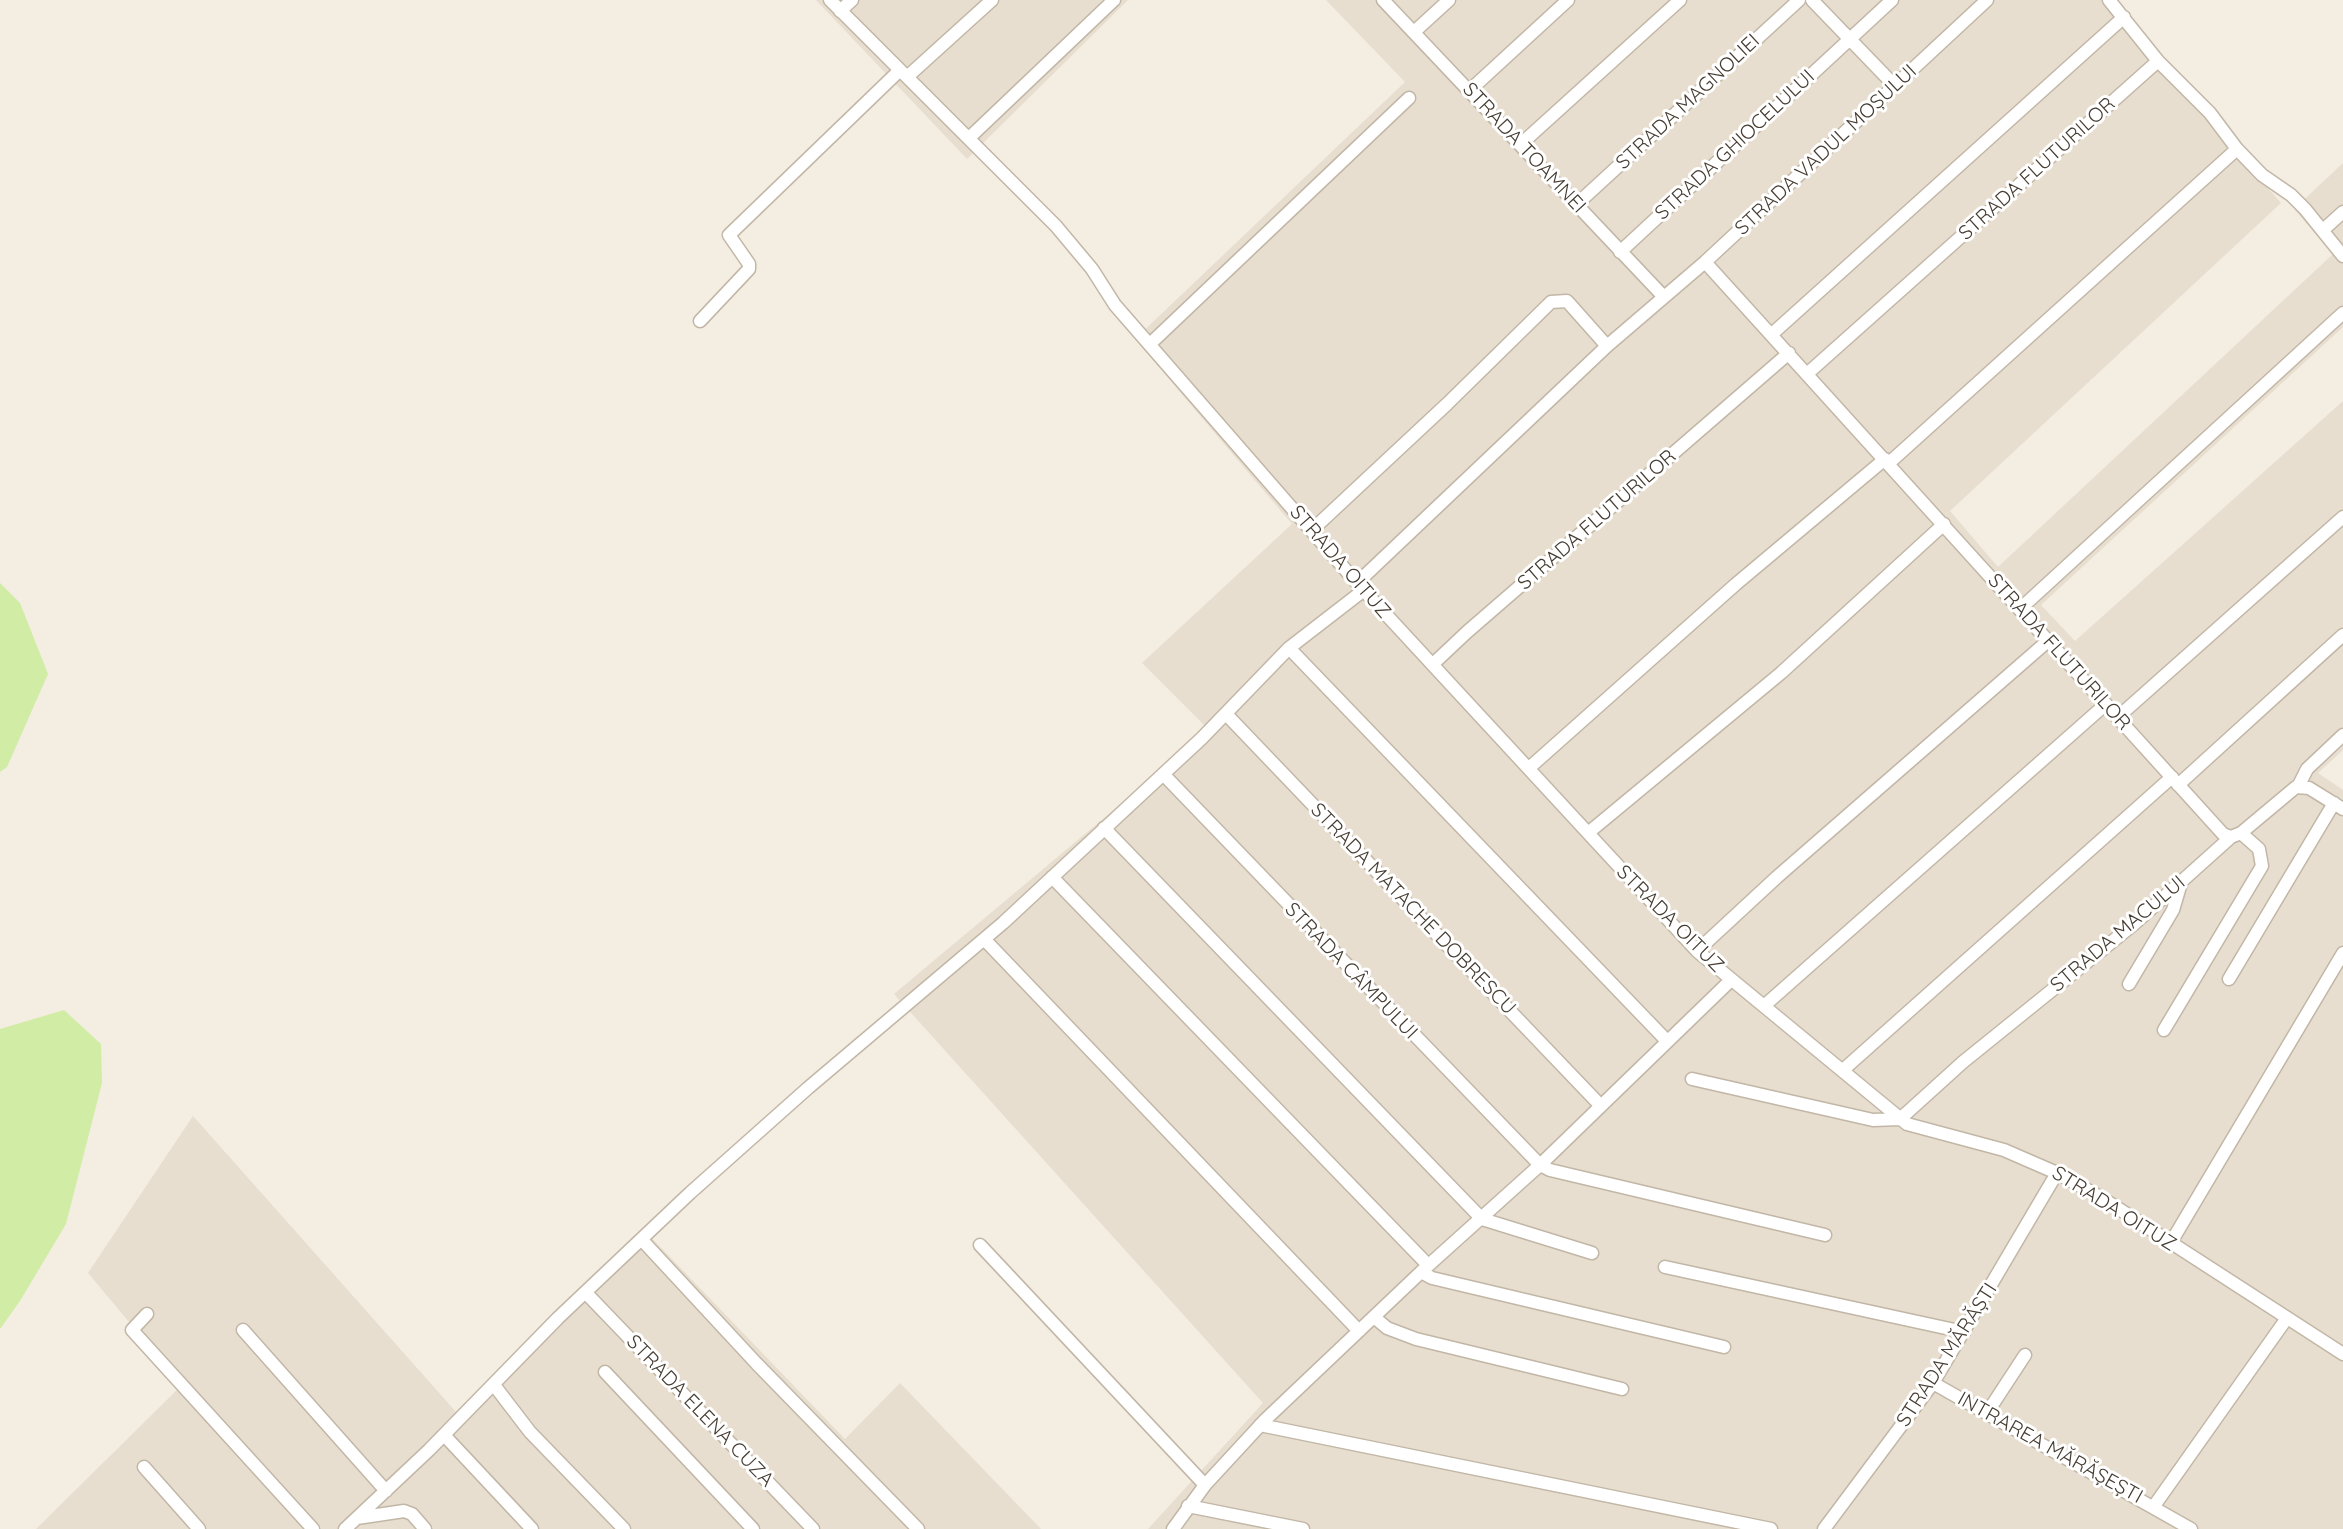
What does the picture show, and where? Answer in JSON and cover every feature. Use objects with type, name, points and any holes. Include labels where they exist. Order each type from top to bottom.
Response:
[{"type":"street","name":"STRADA OITUZ","points":[[830,0],[1056,226],[1092,269],[1115,305],[1360,587],[1697,951],[1900,1119],[1917,1129],[2029,1159],[2057,1173],[2102,1198],[2343,1354]]},
{"type":"street","points":[[840,11],[852,0]]},
{"type":"street","points":[[700,321],[749,269],[729,236],[904,73],[992,0]]},
{"type":"street","points":[[969,138],[1114,0]]},
{"type":"street","name":"STRADA TOAMNEI","points":[[1383,0],[1664,297]]},
{"type":"street","points":[[1414,32],[1449,0]]},
{"type":"street","points":[[1469,91],[1568,0]]},
{"type":"street","points":[[1521,144],[1680,0]]},
{"type":"street","name":"STRADA MAGNOLIEI","points":[[1577,204],[1799,0]]},
{"type":"street","points":[[1812,0],[1895,86]]},
{"type":"street","name":"STRADA GHIOCELULUI","points":[[1620,252],[1892,0]]},
{"type":"street","name":"STRADA VADUL MOȘULUI","points":[[345,1529],[494,1385],[521,1354],[690,1193],[800,1095],[984,939],[1164,775],[1289,648],[1360,587],[1607,346],[1706,262],[1987,0]]},
{"type":"street","points":[[2109,0],[2158,61],[2200,102],[2237,149],[2262,175],[2291,195],[2324,230],[2343,256]]},
{"type":"street","points":[[1772,334],[2124,17]]},
{"type":"street","name":"STRADA FLUTURILOR","points":[[1808,373],[2158,61]]},
{"type":"street","points":[[1151,344],[1409,98]]},
{"type":"street","points":[[1529,768],[1736,584],[1887,461],[2237,149]]},
{"type":"street","points":[[2324,230],[2343,213]]},
{"type":"street","name":"STRADA FLUTURILOR","points":[[1706,262],[2223,834],[2236,835],[2259,849],[2262,866],[2164,1030]]},
{"type":"street","points":[[1312,530],[1447,404],[1551,302],[1567,301],[1607,346]]},
{"type":"street","points":[[2020,609],[2343,313]]},
{"type":"street","name":"STRADA FLUTURILOR","points":[[1433,664],[1789,353]]},
{"type":"street","points":[[2118,717],[2343,517]]},
{"type":"street","points":[[1588,833],[1781,674],[1944,524]]},
{"type":"street","points":[[1843,1071],[2343,635]]},
{"type":"street","points":[[1697,951],[1777,877],[2049,640]]},
{"type":"street","points":[[1289,648],[1667,1041]]},
{"type":"street","points":[[1765,1005],[2106,704]]},
{"type":"street","name":"STRADA MATACHE DOBRESCU","points":[[1226,714],[1600,1105]]},
{"type":"street","name":"STRADA MACULUI","points":[[1900,1119],[1963,1062],[2299,785],[2307,769],[2343,735]]},
{"type":"street","name":"STRADA CÂMPULUI","points":[[1164,775],[1540,1166]]},
{"type":"street","points":[[2229,979],[2338,806],[2309,788],[2299,785]]},
{"type":"street","points":[[1104,828],[1482,1219],[1592,1252]]},
{"type":"street","points":[[1052,876],[1432,1278],[1724,1347]]},
{"type":"street","points":[[2129,984],[2173,910],[2181,882]]},
{"type":"street","points":[[984,939],[1359,1331]]},
{"type":"street","points":[[2170,1244],[2343,953]]},
{"type":"street","points":[[1173,1529],[1205,1485],[1260,1425],[1424,1269],[1540,1166],[1600,1105],[1731,980]]},
{"type":"street","points":[[1692,1079],[1873,1120],[1900,1119]]},
{"type":"street","points":[[1540,1166],[1825,1235]]},
{"type":"street","name":"STRADA MĂRĂȘTI","points":[[1824,1529],[1933,1383],[2057,1173]]},
{"type":"street","points":[[642,1240],[749,1356],[918,1529]]},
{"type":"street","points":[[980,1245],[1205,1485]]},
{"type":"street","points":[[1665,1267],[1964,1332]]},
{"type":"street","name":"STRADA ELENA CUZA","points":[[586,1293],[813,1529]]},
{"type":"street","points":[[147,1314],[132,1330],[314,1529]]},
{"type":"street","points":[[1374,1317],[1387,1328],[1416,1339],[1622,1389]]},
{"type":"street","name":"INTRAREA MĂRĂȘEȘTI","points":[[1933,1383],[2154,1506],[2287,1318]]},
{"type":"street","points":[[243,1330],[386,1491]]},
{"type":"street","points":[[1987,1413],[2025,1355]]},
{"type":"street","points":[[605,1372],[753,1529]]},
{"type":"street","points":[[494,1385],[530,1432],[624,1529]]},
{"type":"street","points":[[1260,1425],[1771,1529]]},
{"type":"street","points":[[444,1434],[532,1529]]},
{"type":"street","points":[[144,1467],[199,1529]]},
{"type":"street","points":[[1188,1506],[1303,1529]]},
{"type":"street","points":[[2154,1506],[2191,1529]]},
{"type":"street","points":[[357,1518],[404,1511],[412,1514],[425,1529]]},
{"type":"shaded area","points":[[816,0],[1128,0],[967,159]]},
{"type":"shaded area","points":[[1326,0],[2104,0],[2281,203],[1950,511],[1998,567],[2333,254],[2294,209],[2343,163],[2343,327],[2041,605],[2075,641],[2343,401],[2343,750],[2318,773],[2343,790],[2343,1529],[1148,1529],[1263,1403],[894,994],[1209,730],[1142,663],[1292,524],[1135,339],[1405,82]]},
{"type":"shaded area","points":[[193,1116],[457,1413],[645,1231],[845,1439],[900,1383],[1041,1529],[36,1529],[182,1385],[88,1273]]},
{"type":"green space","points":[[0,583],[20,603],[48,674],[7,767],[0,772]]},
{"type":"green space","points":[[64,1010],[101,1044],[102,1083],[66,1224],[20,1301],[0,1329],[0,1029]]}]
